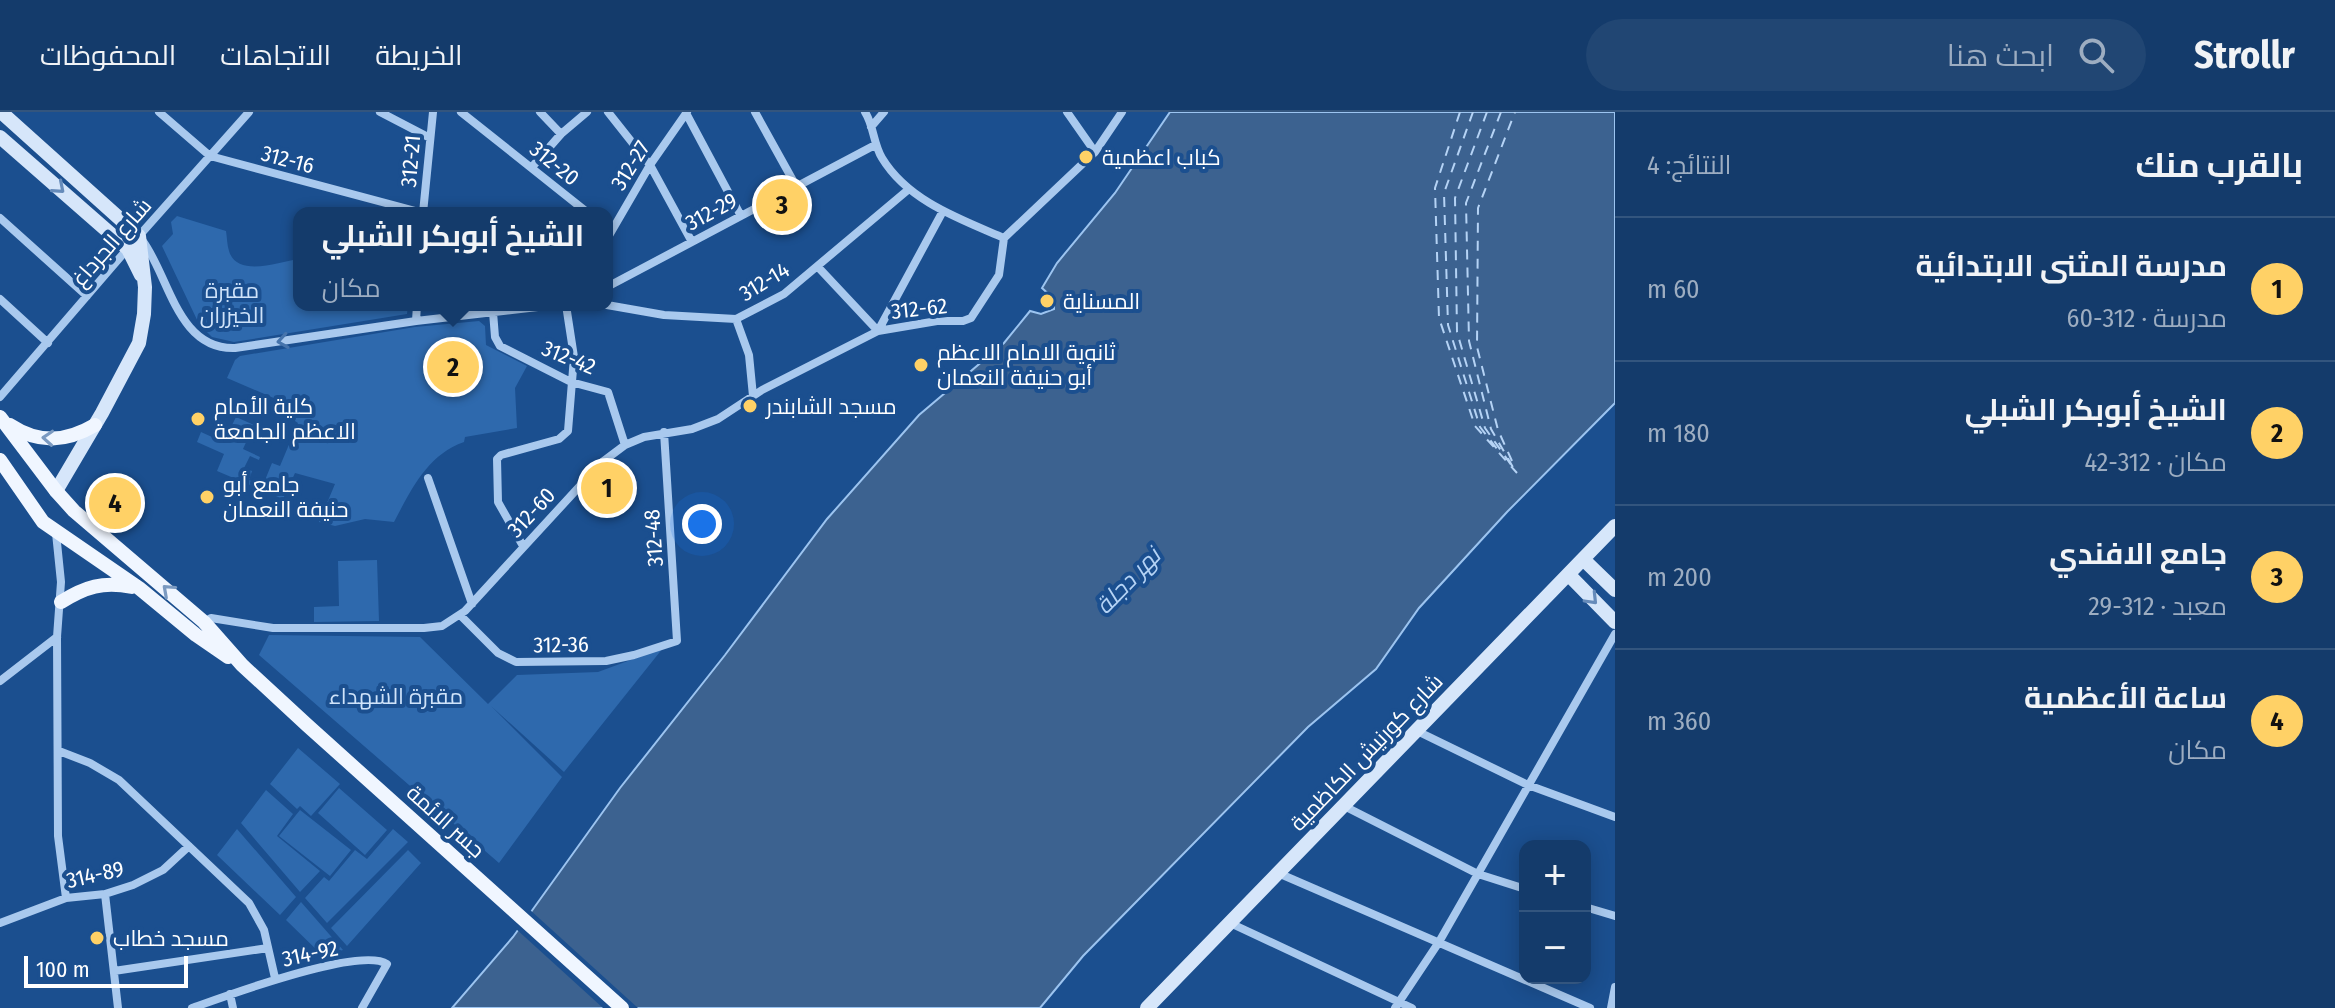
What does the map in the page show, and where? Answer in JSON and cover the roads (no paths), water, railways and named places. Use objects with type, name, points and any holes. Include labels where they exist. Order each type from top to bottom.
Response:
[{"type":"main road","points":[[1,419],[36,437],[56,440],[76,436],[95,425]]},
{"type":"main road","points":[[1,419],[74,511],[204,622],[243,666]]},
{"type":"main road","points":[[0,460],[33,509],[56,533],[139,588],[196,635],[243,666]]},
{"type":"main road","points":[[33,509],[56,491]]},
{"type":"main road","points":[[56,533],[74,511]]},
{"type":"main road","points":[[61,602],[102,583],[139,588]]},
{"type":"main road","name":"جسر الائمة","points":[[243,666],[622,1008]]},
{"type":"street","points":[[1,112],[139,236],[191,328],[203,340],[218,347],[235,348],[502,311]]},
{"type":"street","name":"312-16","points":[[159,112],[210,156],[401,207]]},
{"type":"street","name":"شارع الجرداغ","points":[[0,397],[249,112]]},
{"type":"street","points":[[380,112],[430,138]]},
{"type":"street","name":"312-21","points":[[424,207],[433,112]]},
{"type":"street","name":"312-20","points":[[461,112],[581,207]]},
{"type":"street","points":[[540,112],[561,134]]},
{"type":"street","points":[[532,167],[561,134],[587,112]]},
{"type":"street","points":[[608,112],[650,165],[692,242]]},
{"type":"street","points":[[755,112],[796,186]]},
{"type":"street","points":[[865,112],[875,145],[892,173],[909,189],[943,211],[1004,238],[1095,152],[1122,112]]},
{"type":"street","points":[[871,127],[884,112]]},
{"type":"street","points":[[1067,112],[1095,152]]},
{"type":"street","points":[[686,113],[741,216]]},
{"type":"street","name":"312-27","points":[[613,225],[686,113]]},
{"type":"street","points":[[0,137],[128,249],[145,287]]},
{"type":"street","name":"312-29","points":[[613,284],[875,145]]},
{"type":"street","name":"312-14","points":[[613,306],[664,315],[736,319],[784,294],[909,189]]},
{"type":"street","points":[[818,267],[878,331],[943,211]]},
{"type":"street","points":[[0,218],[87,296]]},
{"type":"street","points":[[56,491],[139,343],[145,287],[139,236]]},
{"type":"street","name":"312-62","points":[[878,331],[971,318],[999,275],[1004,238]]},
{"type":"street","points":[[0,299],[48,343]]},
{"type":"street","points":[[0,311],[15,313]]},
{"type":"street","points":[[416,321],[417,311]]},
{"type":"street","points":[[523,546],[498,502],[497,459],[501,455],[566,435],[574,357],[567,311]]},
{"type":"street","name":"312-42","points":[[493,312],[495,341],[500,346],[571,382],[608,392],[625,445]]},
{"type":"street","points":[[736,319],[749,355],[753,396]]},
{"type":"street","name":"312-60","points":[[204,622],[211,618],[273,628],[442,626],[461,616],[601,463],[625,445],[644,437],[705,424],[878,331]]},
{"type":"street","name":"312-48","points":[[664,432],[677,641]]},
{"type":"street","points":[[428,478],[472,604]]},
{"type":"street","name":"شارع كورنيش الكاظمية","points":[[1147,1008],[1615,526]]},
{"type":"street","points":[[56,533],[61,602],[57,637],[58,836],[66,898]]},
{"type":"street","points":[[1584,560],[1615,590]]},
{"type":"street","points":[[1569,575],[1615,622]]},
{"type":"street","name":"312-36","points":[[461,616],[498,653],[516,662],[606,661],[677,641]]},
{"type":"street","points":[[1397,1005],[1439,942],[1615,634]]},
{"type":"street","points":[[0,681],[57,637]]},
{"type":"street","points":[[1417,731],[1528,785],[1615,817]]},
{"type":"street","points":[[59,751],[90,763],[119,780],[249,903],[264,930],[275,978]]},
{"type":"street","points":[[1344,806],[1478,874],[1519,887]]},
{"type":"street","name":"314-89","points":[[0,923],[66,898],[105,894],[133,885],[163,870],[189,846]]},
{"type":"street","points":[[1278,873],[1590,1008]]},
{"type":"street","points":[[105,894],[118,1008]]},
{"type":"street","points":[[1591,909],[1615,916]]},
{"type":"street","points":[[1230,923],[1397,1005],[1412,1008]]},
{"type":"street","points":[[114,971],[268,948]]},
{"type":"street","name":"314-92","points":[[192,1008],[275,978],[363,960],[384,961],[387,964],[362,1008]]},
{"type":"street","points":[[1611,1008],[1615,987]]},
{"type":"street","points":[[230,994],[233,1008]]},
{"type":"water","name":"نهر دجلة","points":[[1170,112],[1615,112],[1615,403],[1507,512],[1419,608],[1376,669],[1308,727],[1083,956],[1040,1008],[452,1008],[513,937],[620,788],[827,519],[919,415],[1004,343],[1030,311],[1041,314],[1054,309],[1054,299],[1042,288],[1057,263],[1115,193]]},
{"type":"place","name":"كباب اعظمية","points":[[1086,157]]},
{"type":"place","name":"جامع الافندي","points":[[782,205]]},
{"type":"place","name":"المسناية","points":[[1047,301]]},
{"type":"place","name":"ثانوية الامام الاعظم أبو حنيفة النعمان","points":[[921,365]]},
{"type":"place","name":"الشيخ أبوبكر الشبلي","points":[[453,367]]},
{"type":"place","name":"مسجد الشابندر","points":[[750,406]]},
{"type":"place","name":"كلية الأمام الاعظم الجامعة","points":[[198,419]]},
{"type":"place","name":"مدرسة المثنى الابتدائية","points":[[607,488]]},
{"type":"place","name":"جامع أبو حنيفة النعمان","points":[[207,497]]},
{"type":"place","name":"ساعة الأعظمية","points":[[115,503]]},
{"type":"place","name":"مسجد خطاب","points":[[97,938]]},
{"type":"park label","name":"مقبرة الخيزران","points":[[232,302]]},
{"type":"park label","name":"مقبرة الشهداء","points":[[396,696]]}]
